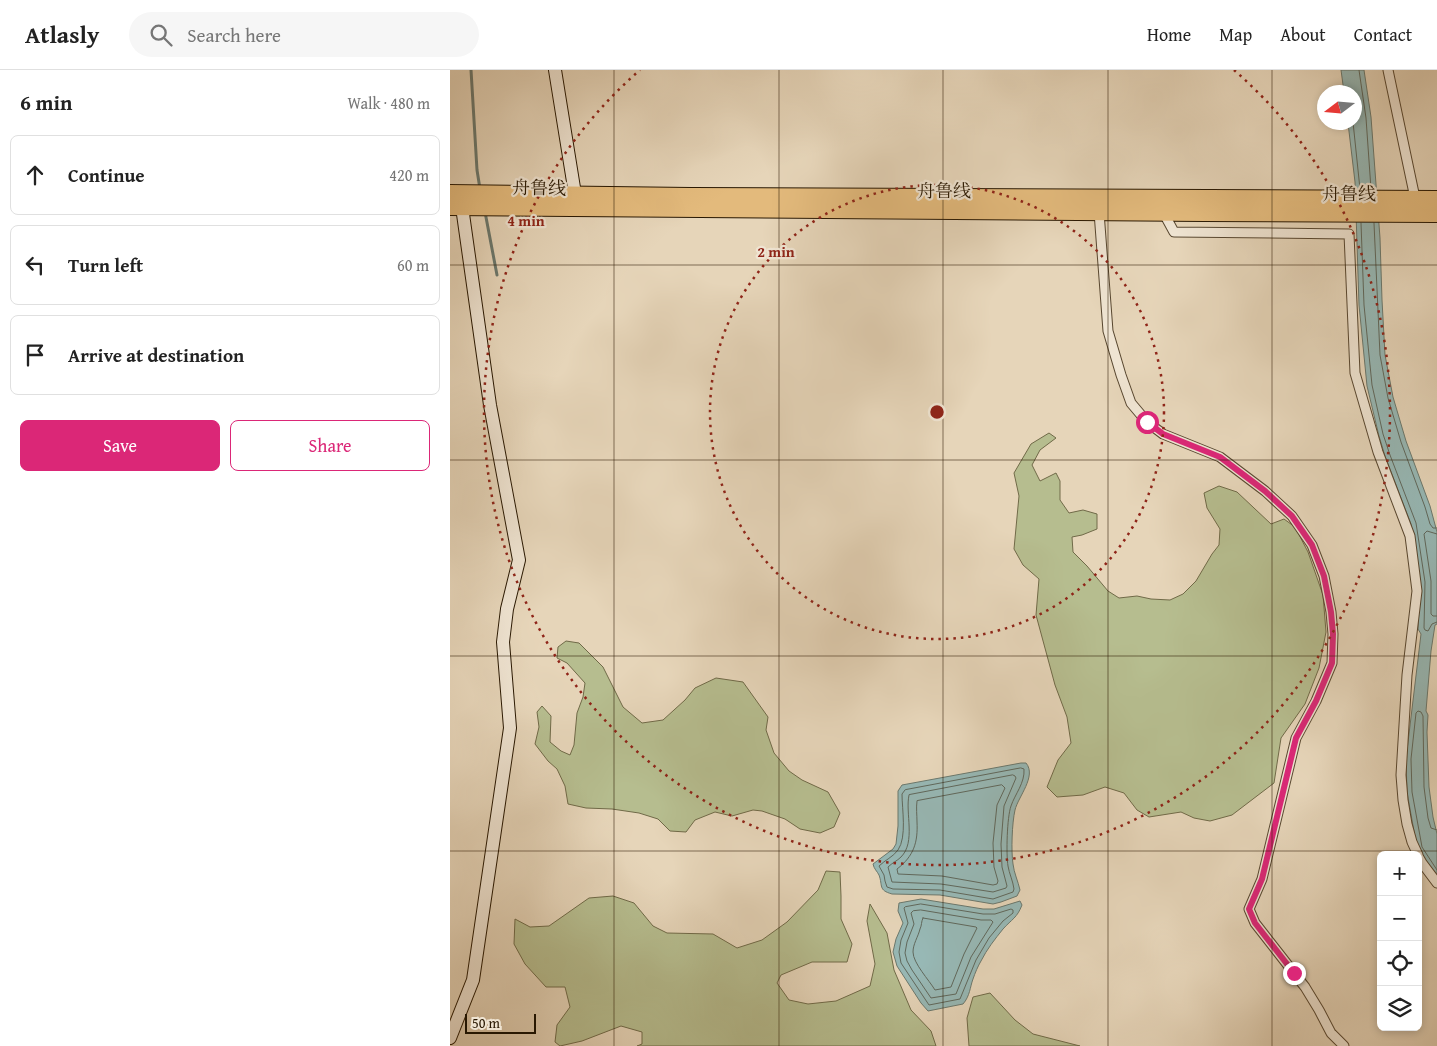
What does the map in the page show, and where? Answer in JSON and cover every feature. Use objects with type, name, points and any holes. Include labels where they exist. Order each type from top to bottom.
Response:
[{"type":"highway","name":"舟鲁线","points":[[450,193],[575,202],[1099,212],[1161,205],[1196,198],[1437,198]]},
{"type":"highway","name":"舟鲁线","points":[[456,207],[575,202],[1161,205],[1203,213],[1437,214]]},
{"type":"street","points":[[555,70],[575,202]]},
{"type":"street","points":[[1388,70],[1414,198]]},
{"type":"street","points":[[1161,205],[1174,232],[1349,234],[1355,372],[1378,452],[1410,536],[1417,591],[1407,676],[1401,775],[1407,824],[1416,851]]},
{"type":"street","points":[[450,1038],[473,980],[509,737],[510,728],[503,642],[507,609],[519,560],[456,207]]},
{"type":"street","points":[[1099,212],[1108,331],[1120,375],[1131,402],[1147,422],[1163,434],[1220,457],[1265,491],[1292,516],[1312,545],[1324,576],[1331,612],[1333,634],[1332,663],[1316,701],[1296,738],[1262,879],[1249,909],[1255,923],[1305,987],[1331,1033],[1344,1046]]},
{"type":"street","points":[[1422,861],[1437,882]]},
{"type":"green space","points":[[1049,433],[1056,438],[1040,450],[1032,465],[1040,481],[1056,473],[1060,481],[1060,500],[1069,513],[1083,510],[1097,514],[1097,529],[1072,537],[1073,552],[1108,591],[1119,598],[1137,596],[1170,600],[1183,594],[1196,581],[1219,545],[1220,529],[1207,508],[1204,493],[1219,486],[1237,492],[1271,524],[1284,519],[1295,527],[1308,552],[1323,595],[1326,632],[1319,668],[1305,704],[1281,738],[1274,783],[1232,815],[1210,821],[1194,818],[1181,812],[1149,817],[1137,810],[1124,793],[1105,787],[1083,795],[1057,797],[1047,787],[1058,760],[1071,743],[1067,717],[1055,685],[1036,615],[1039,579],[1023,565],[1014,549],[1019,496],[1014,473],[1031,444]]},
{"type":"green space","points":[[566,641],[579,643],[603,667],[623,707],[642,723],[663,720],[695,688],[716,678],[743,682],[768,717],[766,730],[774,753],[789,771],[802,780],[828,792],[840,813],[834,827],[820,833],[800,829],[785,819],[753,810],[732,816],[715,812],[695,820],[686,832],[670,831],[658,819],[639,813],[586,808],[568,804],[565,786],[557,769],[535,744],[539,727],[537,712],[542,706],[551,716],[550,742],[561,751],[570,755],[574,745],[577,713],[583,697],[585,683],[567,663],[557,658],[558,647]]},
{"type":"green space","points":[[826,871],[840,872],[841,919],[852,944],[847,962],[812,962],[781,975],[777,983],[789,1000],[808,1004],[836,1001],[870,986],[875,964],[867,921],[870,904],[887,933],[894,970],[911,1010],[931,1031],[936,1046],[637,1046],[642,1044],[642,1032],[621,1026],[582,1041],[560,1046],[555,1042],[557,1025],[570,1007],[565,987],[546,987],[525,964],[514,944],[515,919],[530,927],[549,926],[589,898],[613,896],[634,903],[653,926],[667,933],[713,934],[737,948],[762,940],[787,922],[818,890]]},
{"type":"green space","points":[[990,993],[1015,1020],[1033,1034],[1080,1046],[969,1046],[967,1018],[973,997]]},
{"type":"water","points":[[1341,70],[1364,70],[1371,117],[1380,238],[1385,355],[1393,397],[1437,532],[1437,624],[1435,625],[1431,651],[1426,711],[1428,715],[1429,787],[1437,834],[1437,878],[1422,856],[1422,851],[1419,851],[1417,848],[1407,792],[1406,759],[1421,634],[1418,629],[1420,582],[1411,524],[1385,456],[1367,386],[1359,305],[1355,182],[1349,130],[1362,130],[1362,85],[1343,85]]},
{"type":"water","points":[[1026,763],[1029,768],[1029,774],[1026,786],[1015,810],[1013,822],[1012,858],[1020,890],[1017,896],[993,904],[940,895],[892,894],[883,889],[873,864],[893,849],[896,844],[898,791],[902,785]]},
{"type":"water","points":[[921,899],[983,909],[994,909],[1020,901],[1022,905],[1016,916],[1003,929],[986,952],[963,1004],[928,1011],[897,966],[893,952],[903,923],[898,911],[899,903]]},
{"type":"waterway","points":[[471,70],[477,170],[480,189]]},
{"type":"waterway","points":[[485,212],[497,275]]},
{"type":"route","points":[[1147,422],[1163,434],[1220,457],[1265,491],[1292,516],[1312,545],[1324,576],[1331,612],[1333,634],[1332,663],[1316,701],[1296,738],[1262,879],[1249,909],[1255,923],[1294,973]]}]
